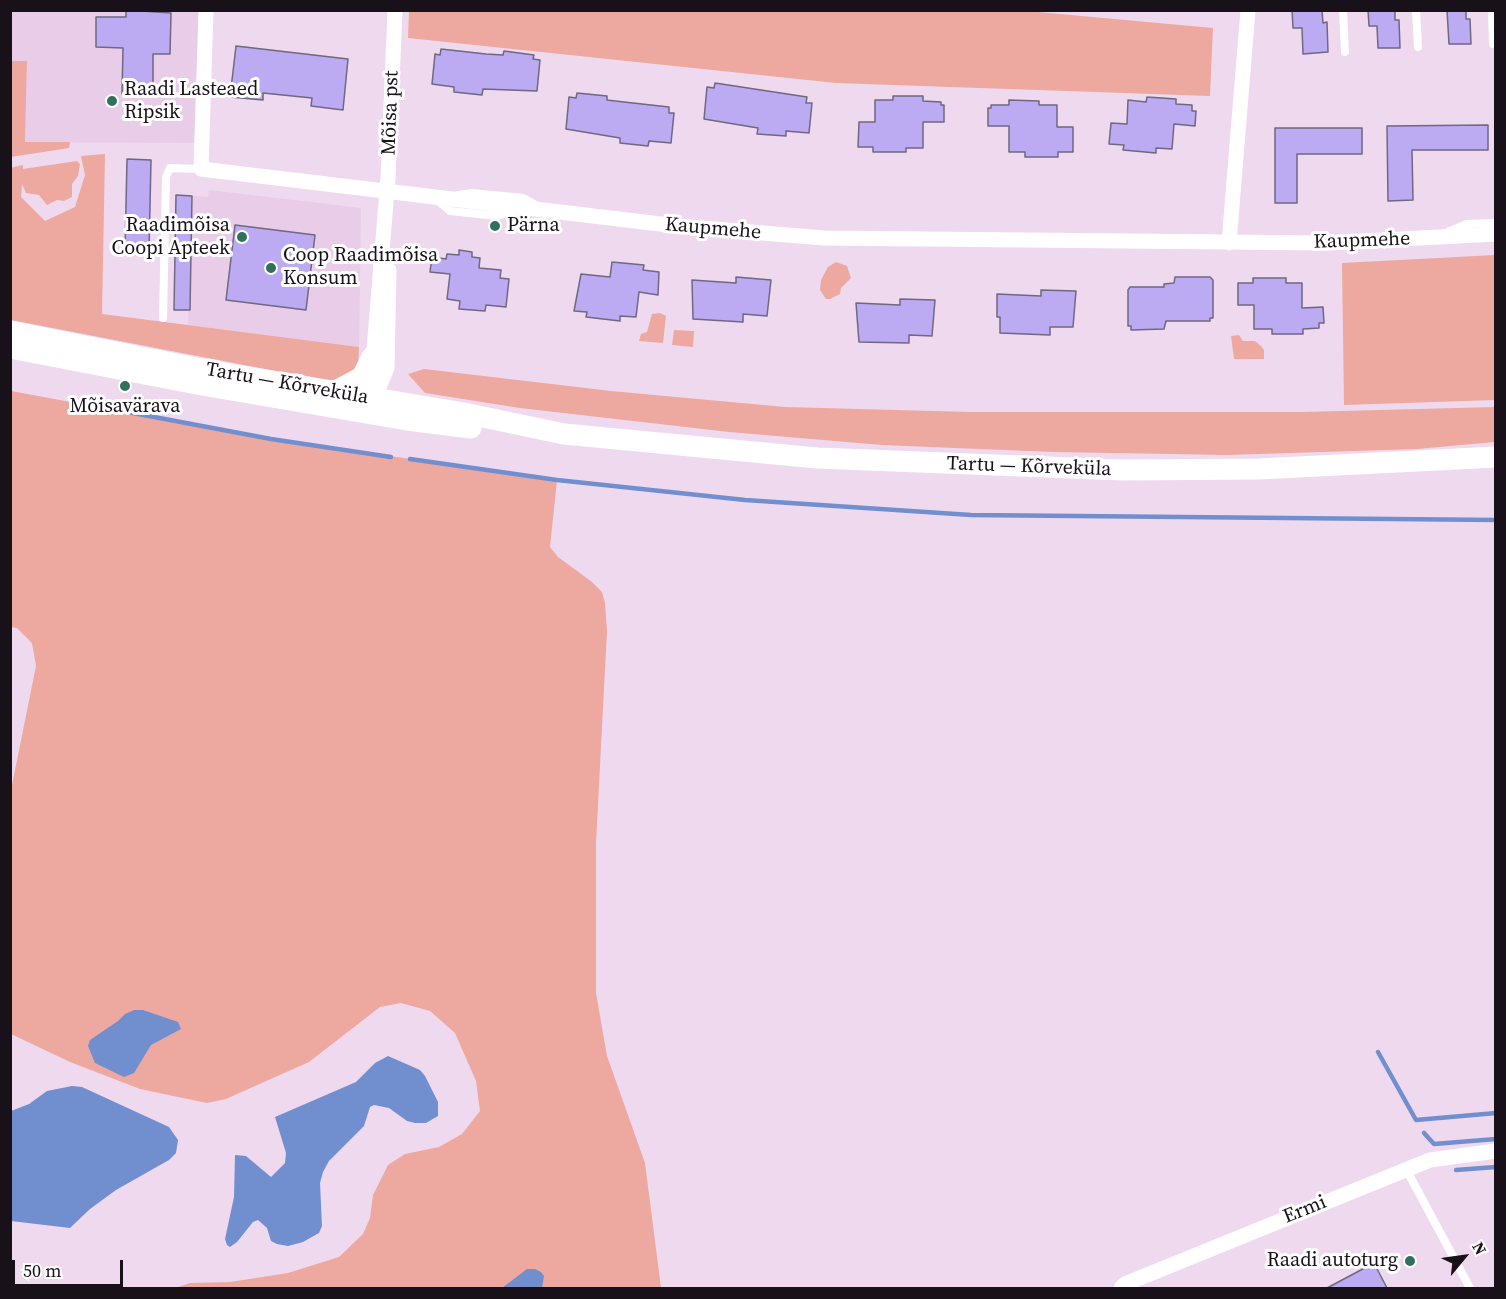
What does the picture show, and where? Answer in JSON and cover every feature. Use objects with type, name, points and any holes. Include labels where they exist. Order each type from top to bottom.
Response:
[{"type":"main road","name":"Tartu — Kõrveküla","points":[[10,331],[207,370],[334,392],[373,407]]},
{"type":"main road","name":"Tartu — Kõrveküla","points":[[10,348],[202,385],[373,407],[464,413],[564,434],[817,458],[1033,468],[1259,469],[1496,458]]},
{"type":"main road","points":[[334,392],[362,377],[372,357]]},
{"type":"street","points":[[201,169],[206,10]]},
{"type":"street","name":"Mõisa pst","points":[[373,407],[372,357],[386,216],[395,10]]},
{"type":"street","points":[[1229,243],[1248,10]]},
{"type":"street","name":"Kaupmehe","points":[[201,169],[346,185],[436,199],[549,212],[677,226],[824,238],[1326,243],[1496,234]]},
{"type":"street","name":"Mõisa pst","points":[[373,407],[387,368],[389,256],[386,216]]},
{"type":"street","name":"Ermi","points":[[1121,1288],[1125,1284],[1430,1160],[1496,1151]]},
{"type":"lane","points":[[1343,10],[1345,52]]},
{"type":"lane","points":[[1416,10],[1418,47]]},
{"type":"lane","points":[[1492,10],[1493,44]]},
{"type":"lane","points":[[163,318],[166,177],[170,168],[201,169]]},
{"type":"lane","points":[[436,199],[472,193],[523,198],[549,212]]},
{"type":"lane","points":[[1434,238],[1467,225],[1496,223]]},
{"type":"lane","points":[[34,352],[80,371]]},
{"type":"lane","points":[[163,388],[202,385]]},
{"type":"lane","points":[[1406,1169],[1470,1288]]},
{"type":"shaded area","points":[[1016,10],[1213,28],[1210,96],[836,83],[408,38],[409,11]]},
{"type":"shaded area","name":"Raadi Lasteaed Ripsik","points":[[11,11],[200,11],[198,143],[25,142],[27,61],[11,61]]},
{"type":"shaded area","points":[[10,61],[27,61],[25,142],[70,142],[69,148],[11,157]]},
{"type":"shaded area","points":[[105,154],[102,314],[359,347],[358,369],[332,382],[11,320],[10,168],[23,165],[23,169],[77,161],[80,164],[78,176],[72,184],[72,197],[64,201],[57,200],[47,205],[39,195],[26,193],[22,184],[21,197],[45,221],[75,207],[85,175],[81,156]]},
{"type":"shaded area","points":[[209,190],[361,208],[359,347],[188,325],[192,196],[208,197]]},
{"type":"shaded area","points":[[1495,255],[1495,400],[1344,405],[1342,263]]},
{"type":"shaded area","points":[[836,262],[847,266],[851,278],[841,288],[840,294],[826,299],[820,290],[821,280],[828,267]]},
{"type":"shaded area","points":[[660,313],[666,316],[663,343],[639,341],[641,334],[647,332],[652,314]]},
{"type":"shaded area","points":[[674,330],[694,331],[693,347],[672,345]]},
{"type":"shaded area","points":[[1239,335],[1243,341],[1255,341],[1261,346],[1264,350],[1264,359],[1234,359],[1231,336]]},
{"type":"shaded area","points":[[424,369],[611,391],[785,407],[970,412],[1303,412],[1495,407],[1495,442],[1417,449],[1227,455],[1054,452],[882,445],[729,432],[520,408],[425,393],[408,374]]},
{"type":"shaded area","points":[[11,391],[271,439],[557,480],[550,547],[558,557],[602,592],[605,603],[607,631],[596,843],[596,993],[607,1056],[645,1163],[661,1288],[175,1288],[190,1283],[230,1282],[288,1273],[339,1257],[363,1234],[370,1218],[373,1195],[388,1165],[405,1154],[439,1147],[462,1134],[480,1111],[476,1081],[455,1033],[430,1011],[401,1003],[380,1007],[309,1062],[226,1099],[207,1103],[140,1089],[70,1062],[11,1034],[11,790],[36,666],[32,643],[17,628],[11,627]]},
{"type":"water","points":[[134,1010],[143,1010],[178,1022],[181,1029],[151,1045],[134,1073],[124,1077],[95,1063],[88,1046],[90,1040]]},
{"type":"water","points":[[388,1056],[420,1070],[425,1076],[438,1102],[438,1116],[426,1123],[415,1123],[407,1121],[389,1108],[374,1105],[370,1107],[364,1126],[329,1161],[323,1172],[320,1183],[322,1226],[319,1233],[303,1242],[288,1246],[277,1244],[271,1241],[267,1228],[258,1220],[253,1222],[237,1242],[230,1247],[227,1245],[225,1239],[234,1197],[235,1155],[246,1156],[271,1177],[285,1163],[286,1153],[275,1117],[356,1082],[375,1063]]},
{"type":"water","points":[[72,1086],[82,1087],[169,1127],[178,1140],[176,1153],[169,1160],[116,1190],[90,1209],[70,1228],[11,1221],[11,1111],[29,1104],[47,1091]]},
{"type":"water","points":[[527,1269],[541,1272],[544,1276],[542,1288],[502,1288]]},
{"type":"building","points":[[126,10],[171,13],[170,54],[153,54],[153,95],[122,94],[123,48],[96,47],[96,17],[126,17]]},
{"type":"building","points":[[1292,10],[1322,10],[1323,23],[1327,22],[1328,52],[1303,54],[1302,28],[1293,28]]},
{"type":"building","points":[[1368,10],[1395,10],[1395,20],[1399,20],[1400,48],[1378,48],[1377,26],[1369,26]]},
{"type":"building","points":[[1447,10],[1466,10],[1466,19],[1470,19],[1471,44],[1449,44]]},
{"type":"building","points":[[236,46],[348,59],[343,110],[311,106],[312,98],[263,93],[263,100],[230,97]]},
{"type":"building","points":[[441,49],[486,54],[503,55],[504,51],[534,55],[533,59],[540,60],[537,91],[483,89],[482,95],[454,92],[454,87],[432,84],[435,54],[440,55]]},
{"type":"building","points":[[715,83],[807,97],[806,103],[812,103],[809,133],[786,131],[786,136],[757,134],[758,128],[704,119],[707,87],[714,88]]},
{"type":"building","points":[[577,93],[607,96],[607,100],[669,107],[669,113],[674,113],[671,143],[649,141],[648,146],[620,143],[620,138],[566,129],[569,97],[576,98]]},
{"type":"building","points":[[893,96],[923,96],[923,101],[941,102],[941,105],[944,105],[944,122],[923,122],[923,148],[906,148],[906,152],[873,152],[873,147],[858,147],[859,122],[875,122],[875,100],[893,100]]},
{"type":"building","points":[[1147,97],[1176,99],[1176,104],[1192,105],[1192,111],[1196,111],[1195,126],[1174,124],[1172,149],[1156,148],[1156,153],[1123,150],[1124,145],[1109,144],[1111,123],[1127,124],[1128,100],[1146,102]]},
{"type":"building","points":[[1009,100],[1039,101],[1039,105],[1057,105],[1057,127],[1073,127],[1073,152],[1058,152],[1058,157],[1025,157],[1025,152],[1009,152],[1009,126],[988,126],[988,108],[991,108],[991,105],[1009,105]]},
{"type":"building","points":[[1488,125],[1488,150],[1412,150],[1413,200],[1388,201],[1387,126]]},
{"type":"building","points":[[1275,128],[1362,128],[1362,154],[1297,154],[1297,203],[1275,203]]},
{"type":"building","points":[[127,159],[151,160],[149,252],[125,251]]},
{"type":"building","points":[[176,195],[192,196],[190,310],[174,310]]},
{"type":"building","name":"Coop Raadimõisa Konsum","points":[[235,225],[315,235],[306,310],[226,300]]},
{"type":"building","points":[[459,250],[472,252],[472,257],[480,258],[479,268],[501,270],[500,278],[509,279],[506,307],[486,305],[485,311],[459,309],[460,301],[447,299],[450,274],[430,272],[432,257],[446,259],[447,254],[459,255]]},
{"type":"building","points":[[612,262],[644,265],[643,270],[659,272],[658,295],[639,292],[636,317],[620,316],[620,321],[586,317],[587,312],[574,311],[581,274],[610,277]]},
{"type":"building","points":[[736,277],[771,280],[767,316],[743,314],[743,322],[693,319],[692,280],[736,283]]},
{"type":"building","points":[[1175,277],[1210,277],[1213,280],[1213,318],[1210,318],[1210,321],[1166,321],[1164,329],[1131,330],[1131,326],[1128,326],[1128,290],[1130,287],[1164,287],[1164,284],[1174,283]]},
{"type":"building","points":[[1253,278],[1286,278],[1286,283],[1302,283],[1302,308],[1323,307],[1324,323],[1319,323],[1319,328],[1303,329],[1303,334],[1272,334],[1272,329],[1254,329],[1254,305],[1238,305],[1238,283],[1253,283]]},
{"type":"building","points":[[1041,290],[1076,291],[1073,327],[1050,327],[1050,335],[1000,333],[997,294],[1041,296]]},
{"type":"building","points":[[900,299],[935,300],[932,336],[909,335],[909,343],[859,342],[856,303],[900,305]]},
{"type":"building","points":[[1374,1263],[1387,1288],[1327,1288]]},
{"type":"waterway","points":[[117,410],[271,439],[391,457]]},
{"type":"waterway","points":[[410,459],[557,480],[745,500],[971,515],[1496,520]]},
{"type":"waterway","points":[[1378,1052],[1416,1120],[1496,1113]]},
{"type":"waterway","points":[[1424,1133],[1434,1144],[1496,1139]]},
{"type":"waterway","points":[[1456,1170],[1496,1167]]},
{"type":"place","name":"Raadi Lasteaed Ripsik","points":[[112,101]]},
{"type":"place","name":"Pärna","points":[[495,226]]},
{"type":"place","name":"Raadimõisa Coopi Apteek","points":[[242,237]]},
{"type":"place","name":"Coop Raadimõisa Konsum","points":[[271,268]]},
{"type":"place","name":"Mõisavärava","points":[[125,386]]},
{"type":"place","name":"Raadi autoturg","points":[[1410,1261]]}]
